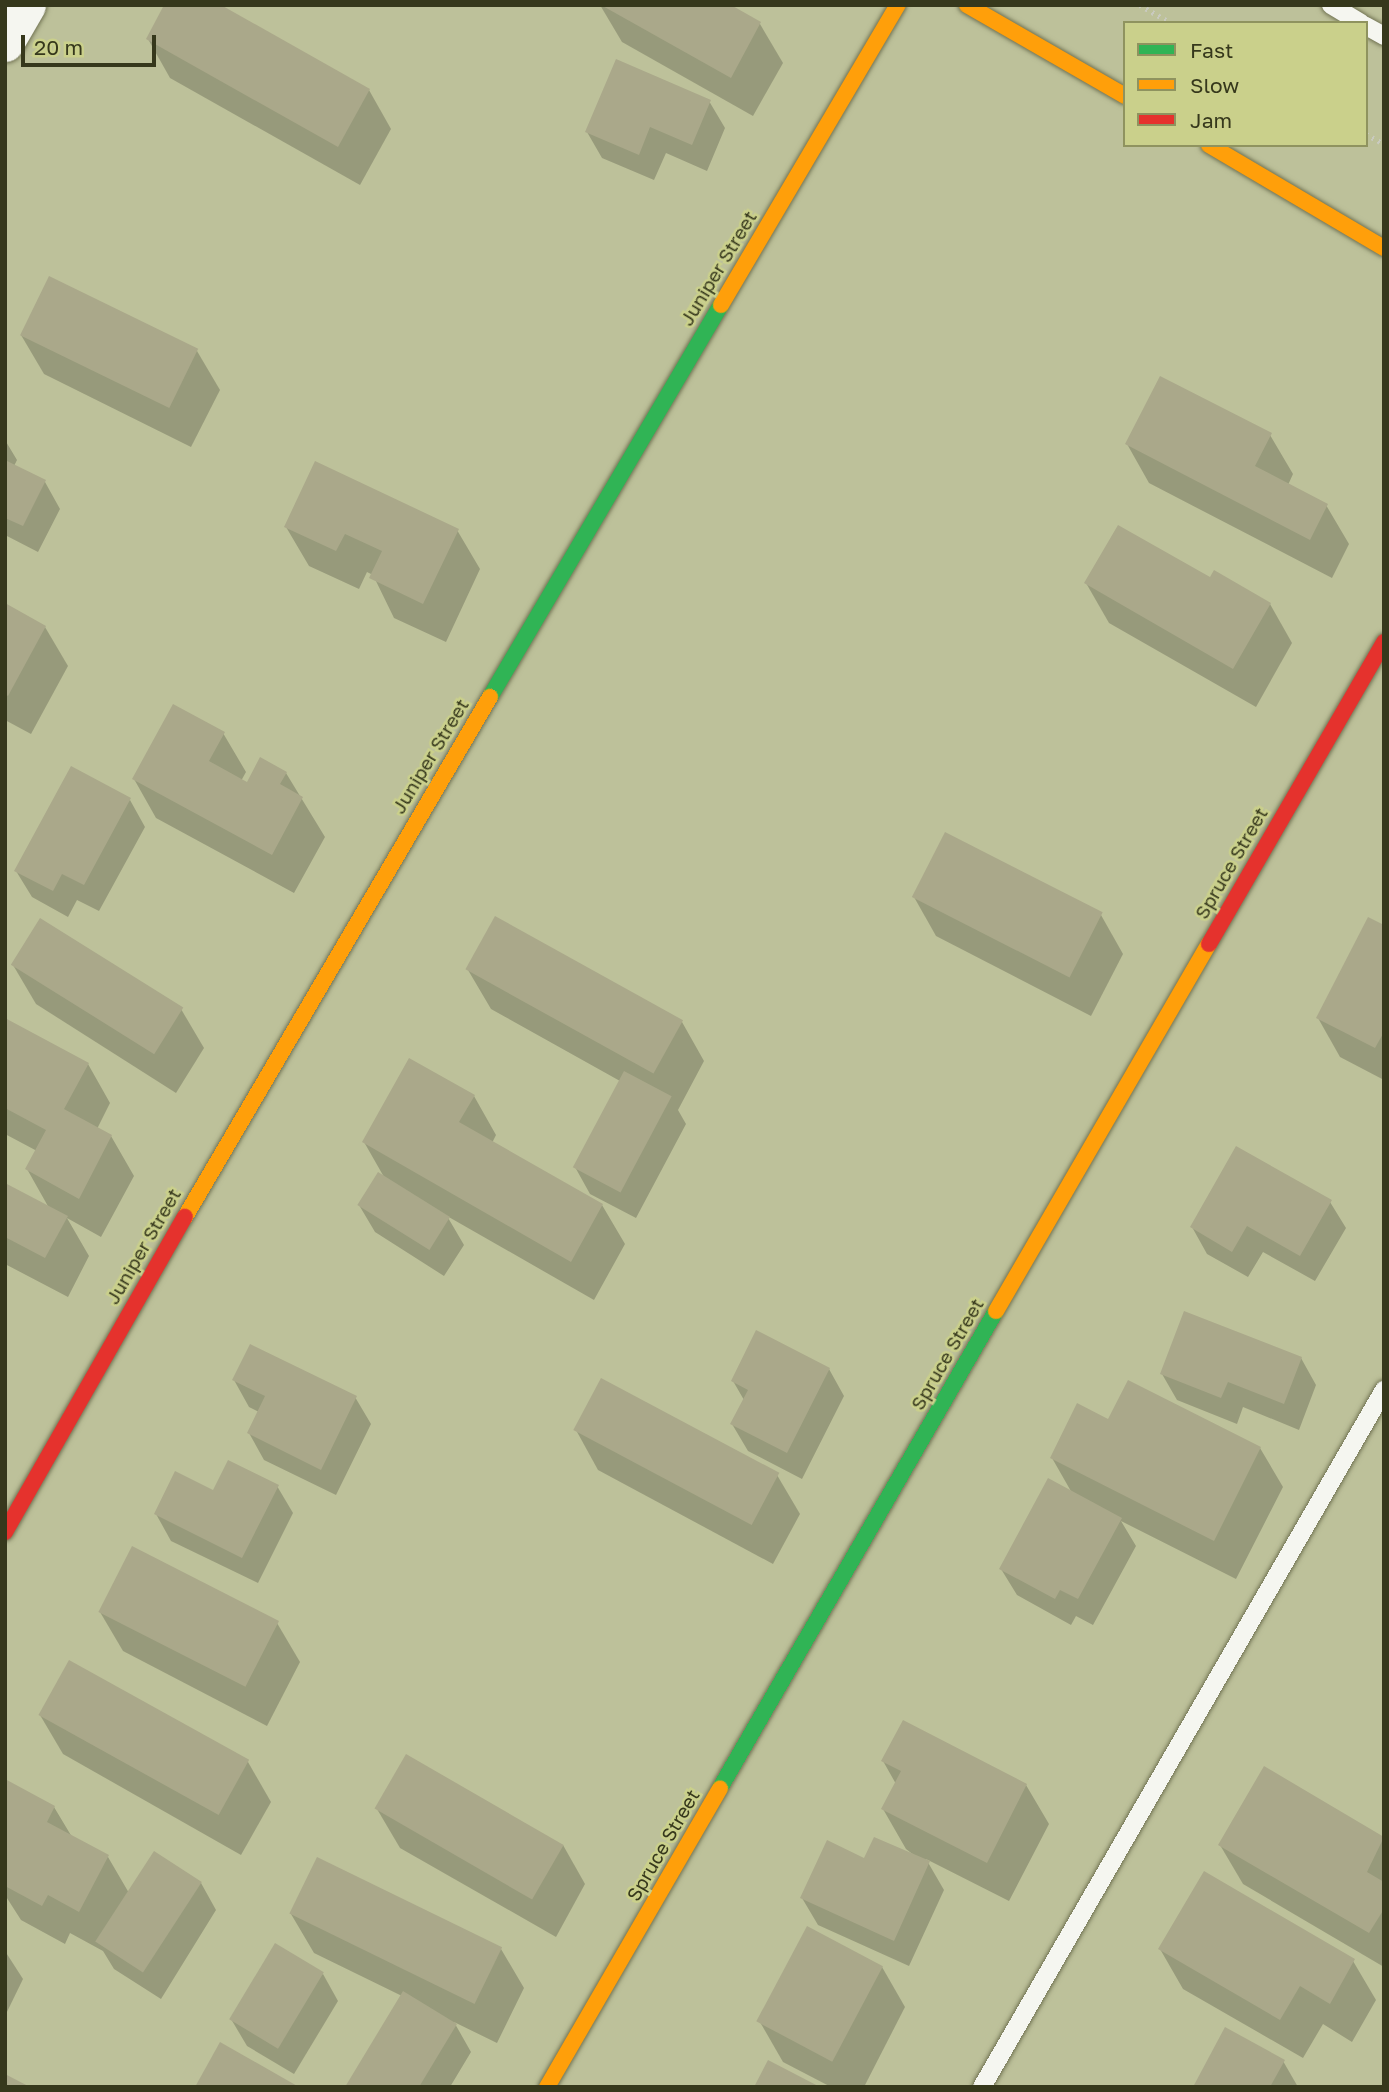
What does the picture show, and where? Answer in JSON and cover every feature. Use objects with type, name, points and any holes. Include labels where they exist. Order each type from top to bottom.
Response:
[{"type":"street","points":[[5,43],[27,5]]},
{"type":"street","name":"Juniper Street","points":[[5,1532],[223,1149],[898,5]]},
{"type":"street","points":[[967,5],[1123,95]]},
{"type":"street","points":[[1212,147],[1384,248]]},
{"type":"street","name":"Spruce Street","points":[[547,2087],[1384,642]]},
{"type":"lane","points":[[1331,5],[1358,21]]},
{"type":"lane","points":[[1368,27],[1384,36]]},
{"type":"lane","points":[[982,2087],[1384,1390]]},
{"type":"path","points":[[1140,5],[1168,21]]},
{"type":"path","points":[[1368,135],[1384,144]]},
{"type":"building","points":[[164,5],[221,5],[370,89],[338,147],[146,39]]},
{"type":"building","points":[[601,5],[731,5],[761,22],[731,78]]},
{"type":"building","points":[[616,59],[711,100],[692,145],[650,127],[639,155],[585,132]]},
{"type":"building","points":[[49,276],[198,349],[169,408],[20,335]]},
{"type":"building","points":[[1160,376],[1272,433],[1255,466],[1328,504],[1310,540],[1125,444]]},
{"type":"building","points":[[5,460],[46,480],[23,526],[5,518]]},
{"type":"building","points":[[315,461],[459,529],[423,604],[369,578],[382,551],[345,534],[336,551],[284,527]]},
{"type":"building","points":[[1118,525],[1210,577],[1214,570],[1271,603],[1233,669],[1084,583]]},
{"type":"building","points":[[5,603],[46,626],[8,696],[5,694]]},
{"type":"building","points":[[173,704],[225,732],[209,761],[247,782],[260,757],[287,772],[280,784],[303,797],[272,855],[132,779]]},
{"type":"building","points":[[71,766],[131,798],[84,885],[62,874],[53,891],[14,871]]},
{"type":"building","points":[[945,832],[1103,912],[1070,977],[912,897]]},
{"type":"building","points":[[495,916],[683,1020],[653,1074],[465,969]]},
{"type":"building","points":[[1368,917],[1384,925],[1384,1032],[1375,1048],[1316,1018]]},
{"type":"building","points":[[40,918],[183,1008],[154,1054],[11,965]]},
{"type":"building","points":[[5,1018],[89,1063],[64,1109],[112,1135],[79,1199],[25,1169],[46,1130],[5,1108]]},
{"type":"building","points":[[409,1058],[475,1095],[459,1122],[603,1204],[571,1262],[362,1142]]},
{"type":"building","points":[[624,1071],[672,1096],[621,1193],[573,1167]]},
{"type":"building","points":[[1236,1146],[1332,1200],[1300,1256],[1247,1226],[1232,1252],[1190,1227]]},
{"type":"building","points":[[378,1172],[450,1217],[429,1250],[357,1205]]},
{"type":"building","points":[[5,1183],[68,1216],[45,1258],[5,1237]]},
{"type":"building","points":[[1184,1311],[1302,1357],[1284,1404],[1228,1382],[1221,1398],[1160,1374]]},
{"type":"building","points":[[756,1330],[830,1368],[787,1453],[730,1424],[748,1390],[731,1381]]},
{"type":"building","points":[[250,1344],[357,1396],[321,1470],[247,1433],[265,1396],[232,1380]]},
{"type":"building","points":[[601,1378],[779,1473],[752,1525],[573,1430]]},
{"type":"building","points":[[1128,1380],[1261,1447],[1214,1541],[1050,1458],[1077,1403],[1108,1419]]},
{"type":"building","points":[[228,1460],[279,1485],[242,1558],[154,1514],[175,1471],[213,1490]]},
{"type":"building","points":[[1048,1478],[1122,1518],[1078,1599],[1060,1590],[1055,1599],[999,1569]]},
{"type":"building","points":[[132,1546],[279,1621],[245,1687],[98,1612]]},
{"type":"building","points":[[69,1660],[249,1760],[219,1815],[38,1715]]},
{"type":"building","points":[[903,1720],[1027,1784],[987,1863],[881,1809],[901,1771],[881,1761]]},
{"type":"building","points":[[406,1754],[564,1845],[532,1900],[374,1809]]},
{"type":"building","points":[[1264,1766],[1384,1837],[1367,1872],[1384,1882],[1384,1909],[1369,1933],[1218,1845]]},
{"type":"building","points":[[5,1779],[55,1806],[47,1822],[109,1855],[79,1912],[48,1895],[42,1906],[5,1886]]},
{"type":"building","points":[[874,1837],[930,1861],[894,1941],[800,1898],[827,1840],[864,1858]]},
{"type":"building","points":[[154,1851],[202,1882],[143,1973],[95,1942]]},
{"type":"building","points":[[317,1857],[502,1947],[475,2004],[289,1914]]},
{"type":"building","points":[[1204,1871],[1355,1959],[1330,2004],[1300,1986],[1280,2020],[1158,1949]]},
{"type":"building","points":[[807,1926],[883,1966],[832,2062],[756,2021]]},
{"type":"building","points":[[275,1943],[324,1972],[278,2049],[229,2019]]},
{"type":"building","points":[[403,1991],[457,2024],[419,2087],[345,2087]]},
{"type":"building","points":[[1225,2027],[1285,2060],[1270,2087],[1193,2087]]},
{"type":"building","points":[[220,2042],[299,2087],[195,2087]]},
{"type":"building","points":[[768,2060],[820,2087],[754,2087]]},
{"type":"building","points":[[5,2074],[30,2087],[5,2087]]},
{"type":"traffic: fast","points":[[490,697],[721,305]]},
{"type":"traffic: fast","points":[[720,1788],[996,1311]]},
{"type":"traffic: slow","points":[[721,305],[898,5]]},
{"type":"traffic: slow","points":[[967,5],[1123,95]]},
{"type":"traffic: slow","points":[[1212,147],[1384,248]]},
{"type":"traffic: slow","points":[[185,1217],[490,697]]},
{"type":"traffic: slow","points":[[996,1311],[1209,944]]},
{"type":"traffic: slow","points":[[547,2087],[720,1788]]},
{"type":"traffic: jam","points":[[1209,944],[1384,642]]},
{"type":"traffic: jam","points":[[5,1532],[185,1217]]}]
